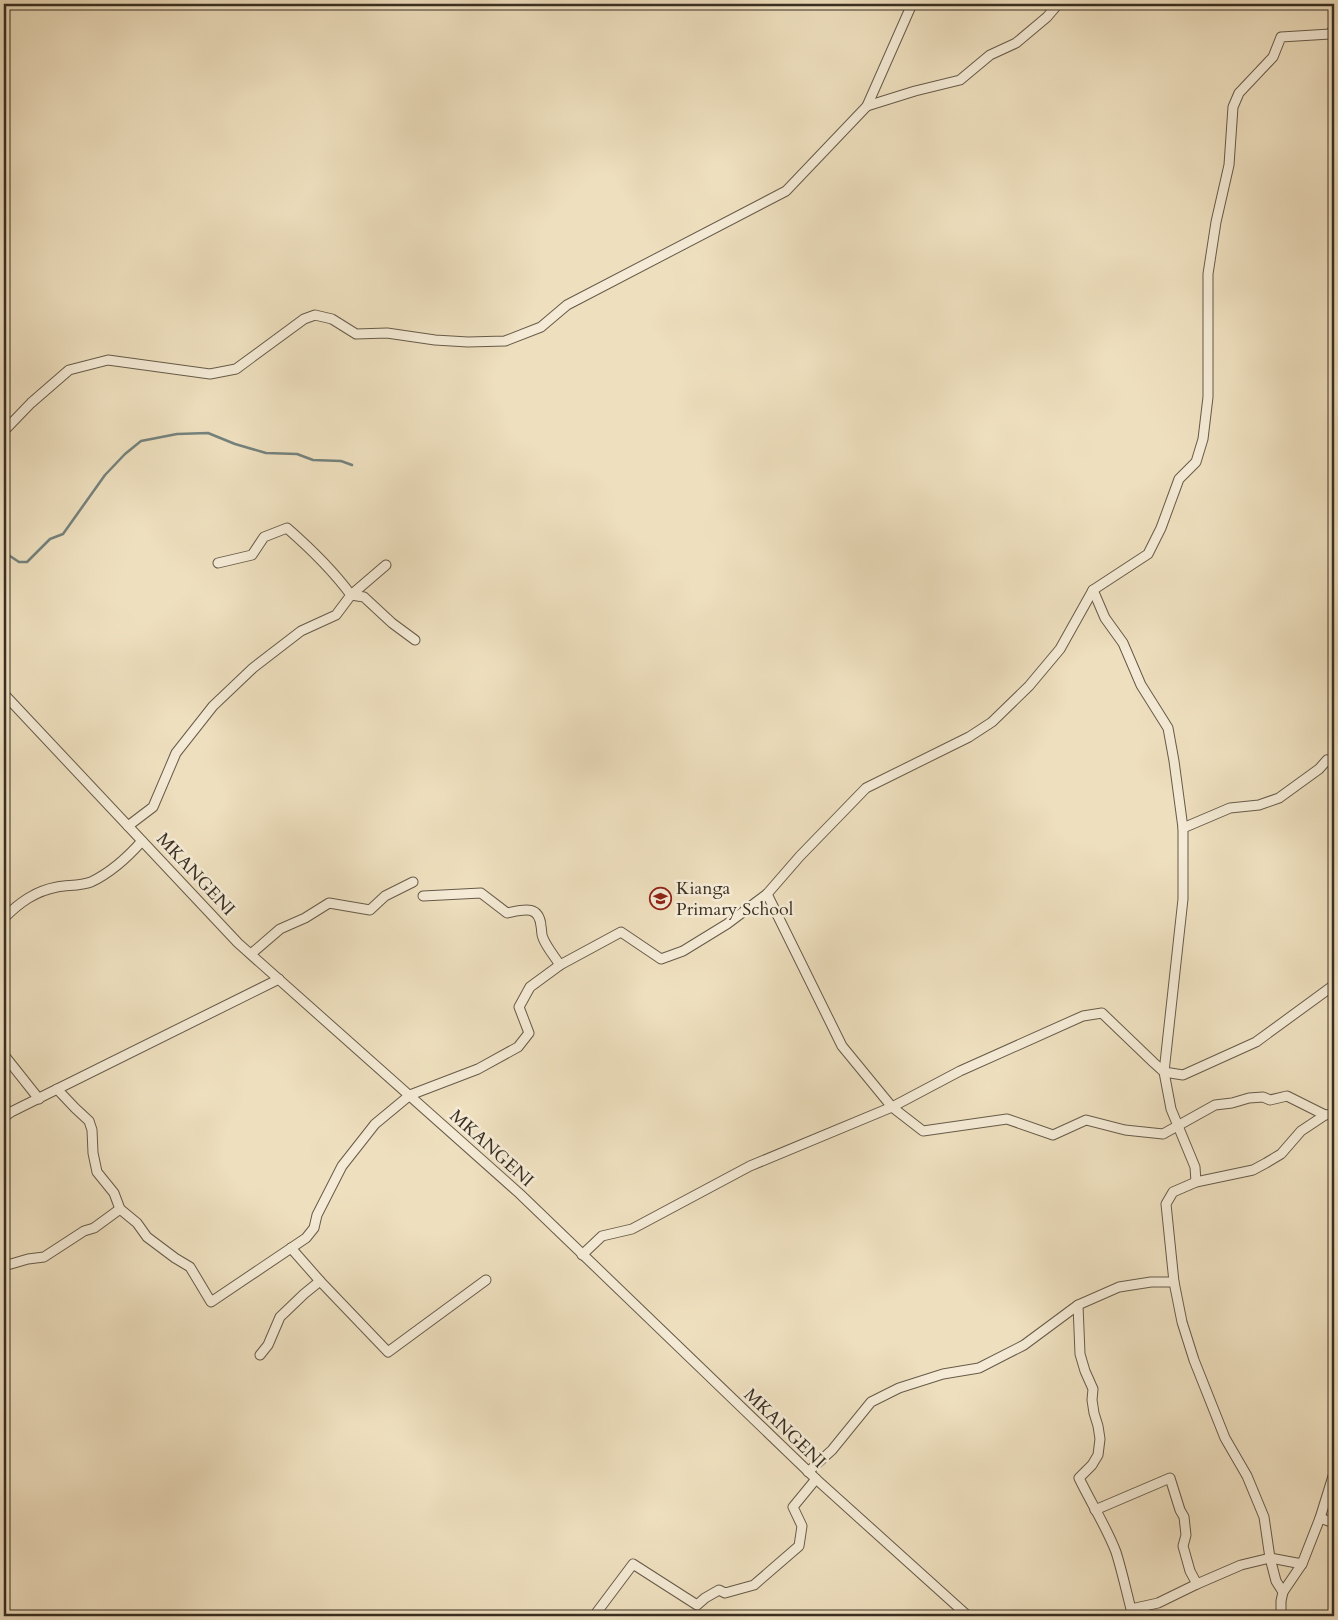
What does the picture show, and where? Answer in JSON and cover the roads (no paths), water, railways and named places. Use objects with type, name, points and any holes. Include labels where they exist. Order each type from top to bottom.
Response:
[{"type":"street","points":[[4,431],[31,403],[69,370],[108,360],[210,374],[220,373],[236,369],[304,319],[315,315],[332,319],[356,334],[387,333],[435,340],[468,342],[505,341],[541,327],[567,305],[786,191],[867,106],[912,4]]},
{"type":"street","points":[[867,106],[916,90],[960,80],[990,55],[1016,43],[1047,17],[1058,4]]},
{"type":"street","points":[[57,1089],[89,1121],[92,1130],[93,1153],[98,1172],[114,1193],[120,1209],[137,1223],[147,1237],[174,1258],[190,1267],[211,1302],[306,1238],[314,1228],[317,1215],[342,1166],[375,1124],[410,1095],[478,1069],[518,1047],[529,1033],[519,1007],[530,987],[560,965],[621,932],[661,959],[682,951],[726,924],[767,894],[800,856],[866,788],[969,737],[992,722],[1029,686],[1060,649],[1093,590],[1148,554],[1161,528],[1179,479],[1196,462],[1203,439],[1208,397],[1208,274],[1216,222],[1229,165],[1233,107],[1238,93],[1273,57],[1281,37],[1330,34],[1334,28]]},
{"type":"street","points":[[218,563],[252,555],[264,537],[287,528],[317,555],[336,575],[351,595],[364,597],[392,624],[415,640]]},
{"type":"street","points":[[128,826],[153,807],[176,753],[213,706],[253,668],[301,631],[336,615],[351,595],[386,565]]},
{"type":"street","points":[[1093,590],[1105,618],[1123,643],[1141,685],[1168,728],[1174,761],[1183,828],[1182,906],[1164,1072],[1171,1109],[1195,1167],[1196,1182]]},
{"type":"street","name":"MKANGENI","points":[[4,694],[238,943],[520,1194],[816,1480],[968,1616]]},
{"type":"street","points":[[1183,828],[1230,808],[1259,805],[1279,798],[1320,769],[1328,760],[1334,764]]},
{"type":"street","points":[[4,918],[22,901],[42,891],[90,882],[110,871],[128,858],[142,841]]},
{"type":"street","points":[[251,954],[280,929],[306,918],[329,903],[370,910],[385,896],[413,882]]},
{"type":"street","points":[[423,896],[481,893],[507,913],[527,909],[534,912],[538,916],[541,925],[542,937],[560,965]]},
{"type":"street","points":[[767,894],[842,1046],[892,1107],[923,1131],[1007,1119],[1053,1135],[1086,1120],[1125,1130],[1163,1134],[1214,1105],[1250,1098],[1263,1097],[1270,1100],[1287,1096],[1324,1115]]},
{"type":"street","points":[[4,1117],[38,1098],[279,979]]},
{"type":"street","points":[[582,1255],[602,1236],[632,1229],[750,1166],[892,1107],[960,1071],[1083,1016],[1102,1013],[1164,1072],[1183,1075],[1256,1042],[1334,985]]},
{"type":"street","points":[[4,1055],[38,1098]]},
{"type":"street","points":[[1283,1592],[1276,1581],[1270,1558],[1264,1518],[1246,1476],[1226,1438],[1194,1360],[1182,1322],[1174,1282],[1166,1204],[1173,1192],[1196,1182],[1253,1170],[1266,1164],[1281,1154],[1301,1131],[1324,1115],[1334,1114]]},
{"type":"street","points":[[4,1266],[28,1259],[44,1257],[84,1231],[94,1228],[120,1209]]},
{"type":"street","points":[[291,1248],[388,1352],[486,1280]]},
{"type":"street","points":[[260,1355],[268,1345],[280,1317],[320,1281]]},
{"type":"street","points":[[808,1472],[832,1450],[871,1402],[899,1388],[943,1374],[979,1368],[1024,1345],[1078,1305],[1119,1287],[1151,1282],[1174,1282]]},
{"type":"street","points":[[1078,1305],[1080,1354],[1093,1389],[1092,1400],[1100,1439],[1098,1455],[1092,1465],[1079,1478],[1116,1552],[1132,1613],[1241,1565],[1270,1558],[1302,1564]]},
{"type":"street","points":[[1281,1616],[1283,1592],[1302,1564],[1320,1518],[1334,1473]]},
{"type":"street","points":[[1095,1510],[1170,1478],[1184,1517],[1186,1535],[1183,1546],[1190,1571],[1197,1584]]},
{"type":"street","points":[[594,1616],[633,1564],[697,1605],[719,1590],[725,1593],[754,1585],[800,1546],[802,1526],[793,1507],[816,1480]]},
{"type":"street","points":[[1320,1518],[1334,1523]]},
{"type":"waterway","points":[[4,562],[10,556],[19,562],[27,562],[50,539],[63,534],[105,475],[125,454],[141,441],[177,434],[208,433],[235,444],[266,453],[297,454],[313,460],[341,461],[352,465]]},
{"type":"place","name":"Kianga Primary School","points":[[660,898]]}]
